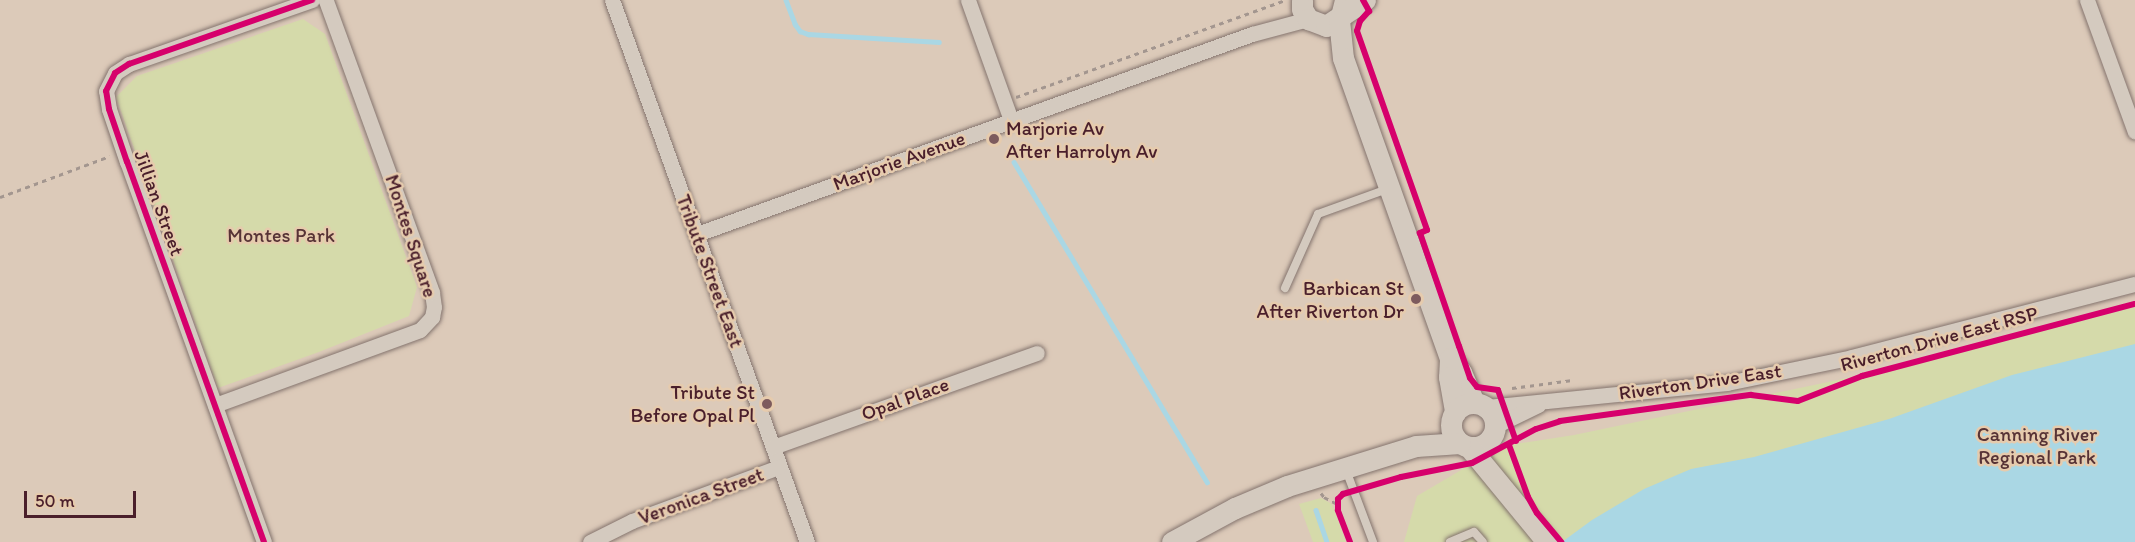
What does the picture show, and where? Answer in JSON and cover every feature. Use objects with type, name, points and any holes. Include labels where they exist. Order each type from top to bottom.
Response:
[{"type":"street","name":"Jillian Street","points":[[264,542],[123,151],[107,100],[108,85],[115,73],[129,63],[312,0]]},
{"type":"street","name":"Montes Square","points":[[215,405],[420,330],[432,317],[434,307],[432,292],[326,0]]},
{"type":"street","name":"Tribute Street East","points":[[612,0],[807,542]]},
{"type":"street","points":[[968,0],[1011,120]]},
{"type":"street","name":"Marjorie Avenue","points":[[697,234],[1318,10],[1365,0]]},
{"type":"street","points":[[2087,0],[2135,132]]},
{"type":"street","points":[[1318,10],[1343,58],[1392,187],[1450,358],[1461,372],[1487,419],[1493,453],[1509,494]]},
{"type":"street","name":"Riverton Drive East","points":[[1487,419],[1543,402],[1727,383],[1852,357],[2135,284]]},
{"type":"street","name":"Opal Place","points":[[773,447],[1037,352]]},
{"type":"street","points":[[1450,358],[1449,377],[1454,413],[1452,433],[1509,494],[1541,535]]},
{"type":"street","name":"Riverton Drive East","points":[[1416,446],[1467,403],[1487,419]]},
{"type":"street","name":"Riverton Drive East","points":[[1172,542],[1263,495],[1345,467],[1416,446],[1481,446],[1487,419]]},
{"type":"street","name":"Veronica Street","points":[[590,542],[632,521],[779,467]]},
{"type":"lane","points":[[1285,288],[1318,214],[1392,187]]},
{"type":"lane","points":[[1345,467],[1373,542]]},
{"type":"lane","points":[[1450,542],[1473,532],[1484,542]]},
{"type":"path","points":[[1013,98],[1318,10]]},
{"type":"path","points":[[0,197],[123,151]]},
{"type":"path","points":[[1509,388],[1572,380]]},
{"type":"path","points":[[1338,510],[1338,499],[1353,490]]},
{"type":"green space","name":"Montes Park","points":[[303,19],[325,34],[417,287],[409,316],[319,352],[218,388],[116,97],[137,76]]},
{"type":"green space","name":"Canning River Regional Park","points":[[2135,307],[2135,542],[1404,542],[1417,496],[1502,446],[1574,435],[1924,362]]},
{"type":"green space","points":[[1321,498],[1332,504],[1346,542],[1329,542],[1318,508],[1313,510],[1325,542],[1313,542],[1299,504]]},
{"type":"water","name":"Canning River Regional Park","points":[[2135,344],[2135,542],[1562,542],[1592,520],[1644,489],[1691,469],[1754,457],[1889,419],[2012,375]]},
{"type":"waterway","points":[[786,0],[795,24],[800,31],[808,34],[939,42]]},
{"type":"waterway","points":[[1014,162],[1207,482]]},
{"type":"waterway","points":[[1316,510],[1327,542]]},
{"type":"cycle path","points":[[264,542],[127,162],[109,109],[106,91],[115,73],[129,64],[312,0]]},
{"type":"cycle path","points":[[1363,0],[1369,11],[1360,21],[1357,31],[1427,230],[1420,233],[1470,378],[1477,387],[1498,390],[1516,441]]},
{"type":"cycle path","name":"Riverton Drive East RSP","points":[[1350,542],[1338,510],[1338,499],[1343,494],[1401,477],[1472,463],[1536,429],[1560,421],[1751,395],[1798,401],[1862,376],[2135,304]]},
{"type":"cycle path","points":[[1509,445],[1528,497],[1537,513],[1561,542]]},
{"type":"place","name":"Marjorie Av After Harrolyn Av","points":[[994,139]]},
{"type":"place","name":"Barbican St After Riverton Dr","points":[[1416,299]]},
{"type":"place","name":"Tribute St Before Opal Pl","points":[[767,404]]}]
